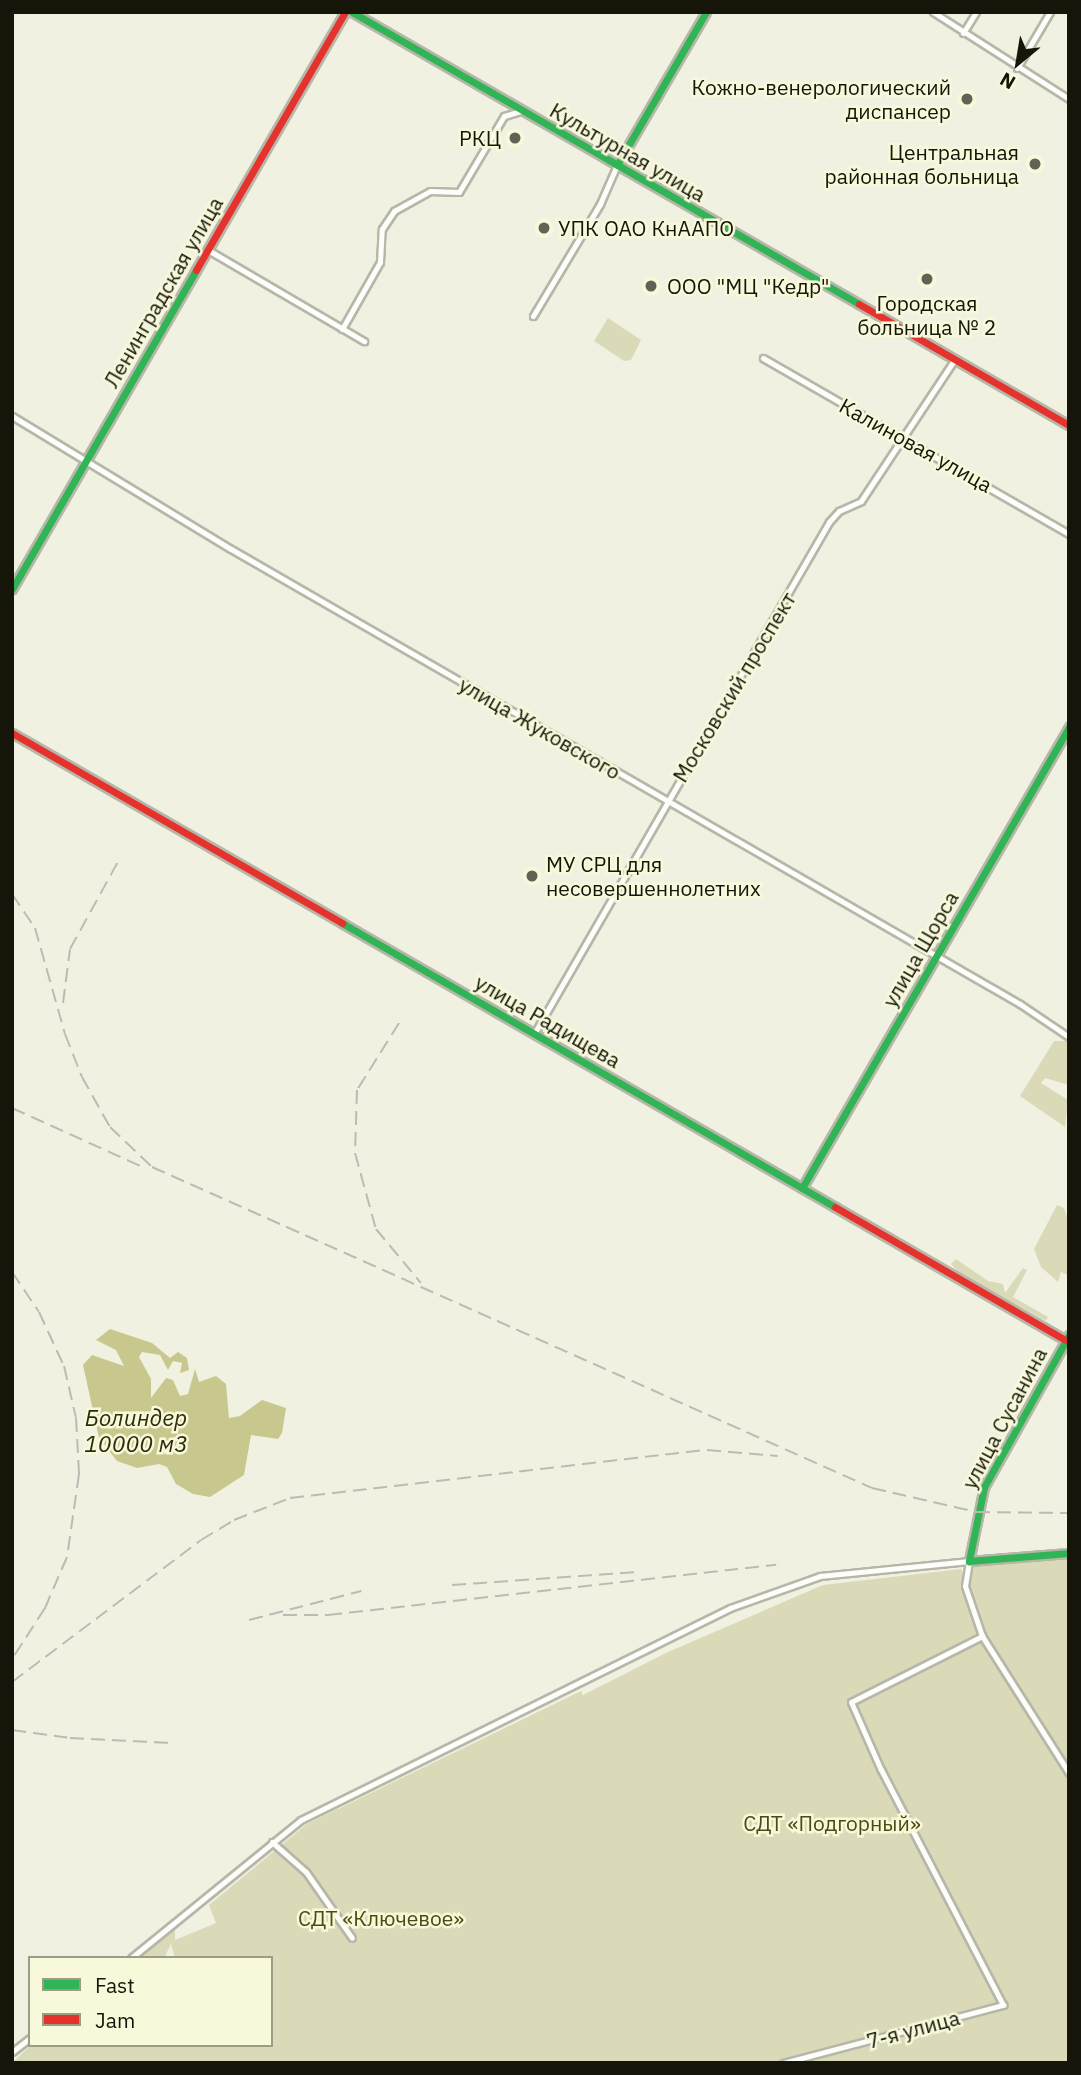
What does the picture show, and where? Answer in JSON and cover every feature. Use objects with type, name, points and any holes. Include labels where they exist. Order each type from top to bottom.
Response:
[{"type":"street","name":"Ленинградская улица","points":[[12,589],[345,12]]},
{"type":"street","name":"Культурная улица","points":[[352,12],[1069,425]]},
{"type":"street","points":[[533,316],[600,204],[617,165],[705,12]]},
{"type":"street","points":[[933,12],[1069,99]]},
{"type":"street","points":[[963,33],[976,12]]},
{"type":"street","points":[[1017,68],[1050,12]]},
{"type":"street","points":[[342,328],[380,262],[382,229],[394,211],[430,191],[459,192],[504,116],[520,111]]},
{"type":"street","points":[[208,250],[363,341]]},
{"type":"street","name":"Калиновая улица","points":[[763,358],[1069,534]]},
{"type":"street","name":"Московский проспект","points":[[534,1034],[829,522],[839,511],[861,501],[955,359]]},
{"type":"street","name":"улица Жуковского","points":[[12,416],[85,463],[1069,1037]]},
{"type":"street","name":"улица Щорса","points":[[802,1188],[1069,727]]},
{"type":"street","name":"улица Радищева","points":[[12,733],[1067,1338]]},
{"type":"street","name":"улица Сусанина","points":[[969,1561],[984,1487],[1067,1338]]},
{"type":"street","points":[[133,1956],[272,1842],[338,1800],[783,1586],[820,1576],[1069,1553]]},
{"type":"street","points":[[969,1561],[965,1586],[982,1636],[1069,1773]]},
{"type":"street","name":"7-я улица","points":[[783,2063],[1003,2006],[881,1770],[851,1702],[982,1636]]},
{"type":"street","points":[[272,1842],[306,1872],[352,1938]]},
{"type":"street","points":[[12,2052],[28,2040]]},
{"type":"green space","points":[[608,318],[641,340],[631,360],[624,361],[594,341]]},
{"type":"green space","points":[[1054,1041],[1069,1041],[1069,1085],[1045,1078],[1041,1083],[1068,1100],[1065,1127],[1020,1096]]},
{"type":"green space","points":[[1057,1205],[1064,1208],[1069,1223],[1069,1276],[1061,1272],[1058,1282],[1041,1267],[1034,1249]]},
{"type":"green space","points":[[956,1259],[988,1281],[1003,1284],[1005,1293],[1023,1268],[1027,1270],[1013,1297],[1048,1317],[1046,1321],[959,1273],[951,1264]]},
{"type":"green space","name":"СДТ «Подгорный»","points":[[1069,1556],[1069,2063],[12,2063],[29,2047],[273,2047],[273,1956],[174,1956],[171,1944],[165,1956],[139,1956],[167,1931],[175,1928],[175,1940],[216,1923],[209,1905],[307,1824],[581,1691],[583,1695],[668,1652],[823,1585],[961,1569],[964,1574],[973,1573],[971,1565]]},
{"type":"water","name":"Болиндер 10000 м3","points":[[110,1329],[152,1343],[170,1358],[178,1352],[187,1358],[189,1370],[180,1373],[182,1363],[173,1361],[168,1370],[160,1355],[142,1352],[139,1357],[151,1379],[151,1398],[166,1378],[173,1380],[180,1396],[188,1394],[195,1369],[199,1382],[216,1376],[226,1384],[229,1418],[240,1416],[262,1400],[286,1408],[282,1433],[278,1439],[251,1435],[244,1475],[210,1497],[193,1494],[176,1484],[167,1467],[159,1464],[137,1468],[117,1461],[99,1438],[83,1365],[92,1355],[124,1366],[116,1350],[96,1340]]},
{"type":"railway","points":[[63,1003],[70,949],[119,860]]},
{"type":"railway","points":[[12,894],[35,928],[65,1034],[82,1077],[110,1127],[152,1167],[872,1488],[976,1512],[1069,1513]]},
{"type":"railway","points":[[399,1023],[357,1090],[355,1153],[376,1229],[421,1283]]},
{"type":"railway","points":[[12,1108],[145,1168]]},
{"type":"railway","points":[[12,1272],[39,1312],[64,1366],[76,1418],[79,1474],[67,1557],[45,1608],[12,1659]]},
{"type":"railway","points":[[12,1682],[201,1540],[234,1520],[290,1498],[707,1450],[778,1456]]},
{"type":"railway","points":[[283,1615],[328,1615],[776,1565]]},
{"type":"railway","points":[[452,1585],[638,1572]]},
{"type":"railway","points":[[249,1620],[361,1591]]},
{"type":"railway","points":[[12,1730],[70,1738],[171,1743]]},
{"type":"traffic: fast","points":[[352,12],[859,304]]},
{"type":"traffic: fast","points":[[617,165],[706,12]]},
{"type":"traffic: fast","points":[[12,589],[196,270]]},
{"type":"traffic: fast","points":[[802,1188],[1069,727]]},
{"type":"traffic: fast","points":[[342,923],[835,1207]]},
{"type":"traffic: fast","points":[[1069,1335],[984,1487],[969,1561],[1069,1553]]},
{"type":"traffic: jam","points":[[196,270],[345,12]]},
{"type":"traffic: jam","points":[[859,304],[1069,425]]},
{"type":"traffic: jam","points":[[12,733],[342,923]]},
{"type":"traffic: jam","points":[[835,1207],[1065,1340]]},
{"type":"place","name":"Кожно-венерологический диспансер","points":[[967,99]]},
{"type":"place","name":"РКЦ","points":[[515,138]]},
{"type":"place","name":"Центральная районная больница","points":[[1035,164]]},
{"type":"place","name":"УПК ОАО КнААПО","points":[[544,228]]},
{"type":"place","name":"Городская больница № 2","points":[[927,279]]},
{"type":"place","name":"ООО \"МЦ \"Кедр\"","points":[[651,286]]},
{"type":"place","name":"МУ СРЦ для несовершеннолетних","points":[[532,876]]},
{"type":"park label","name":"СДТ «Ключевое»","points":[[381,1918]]}]
